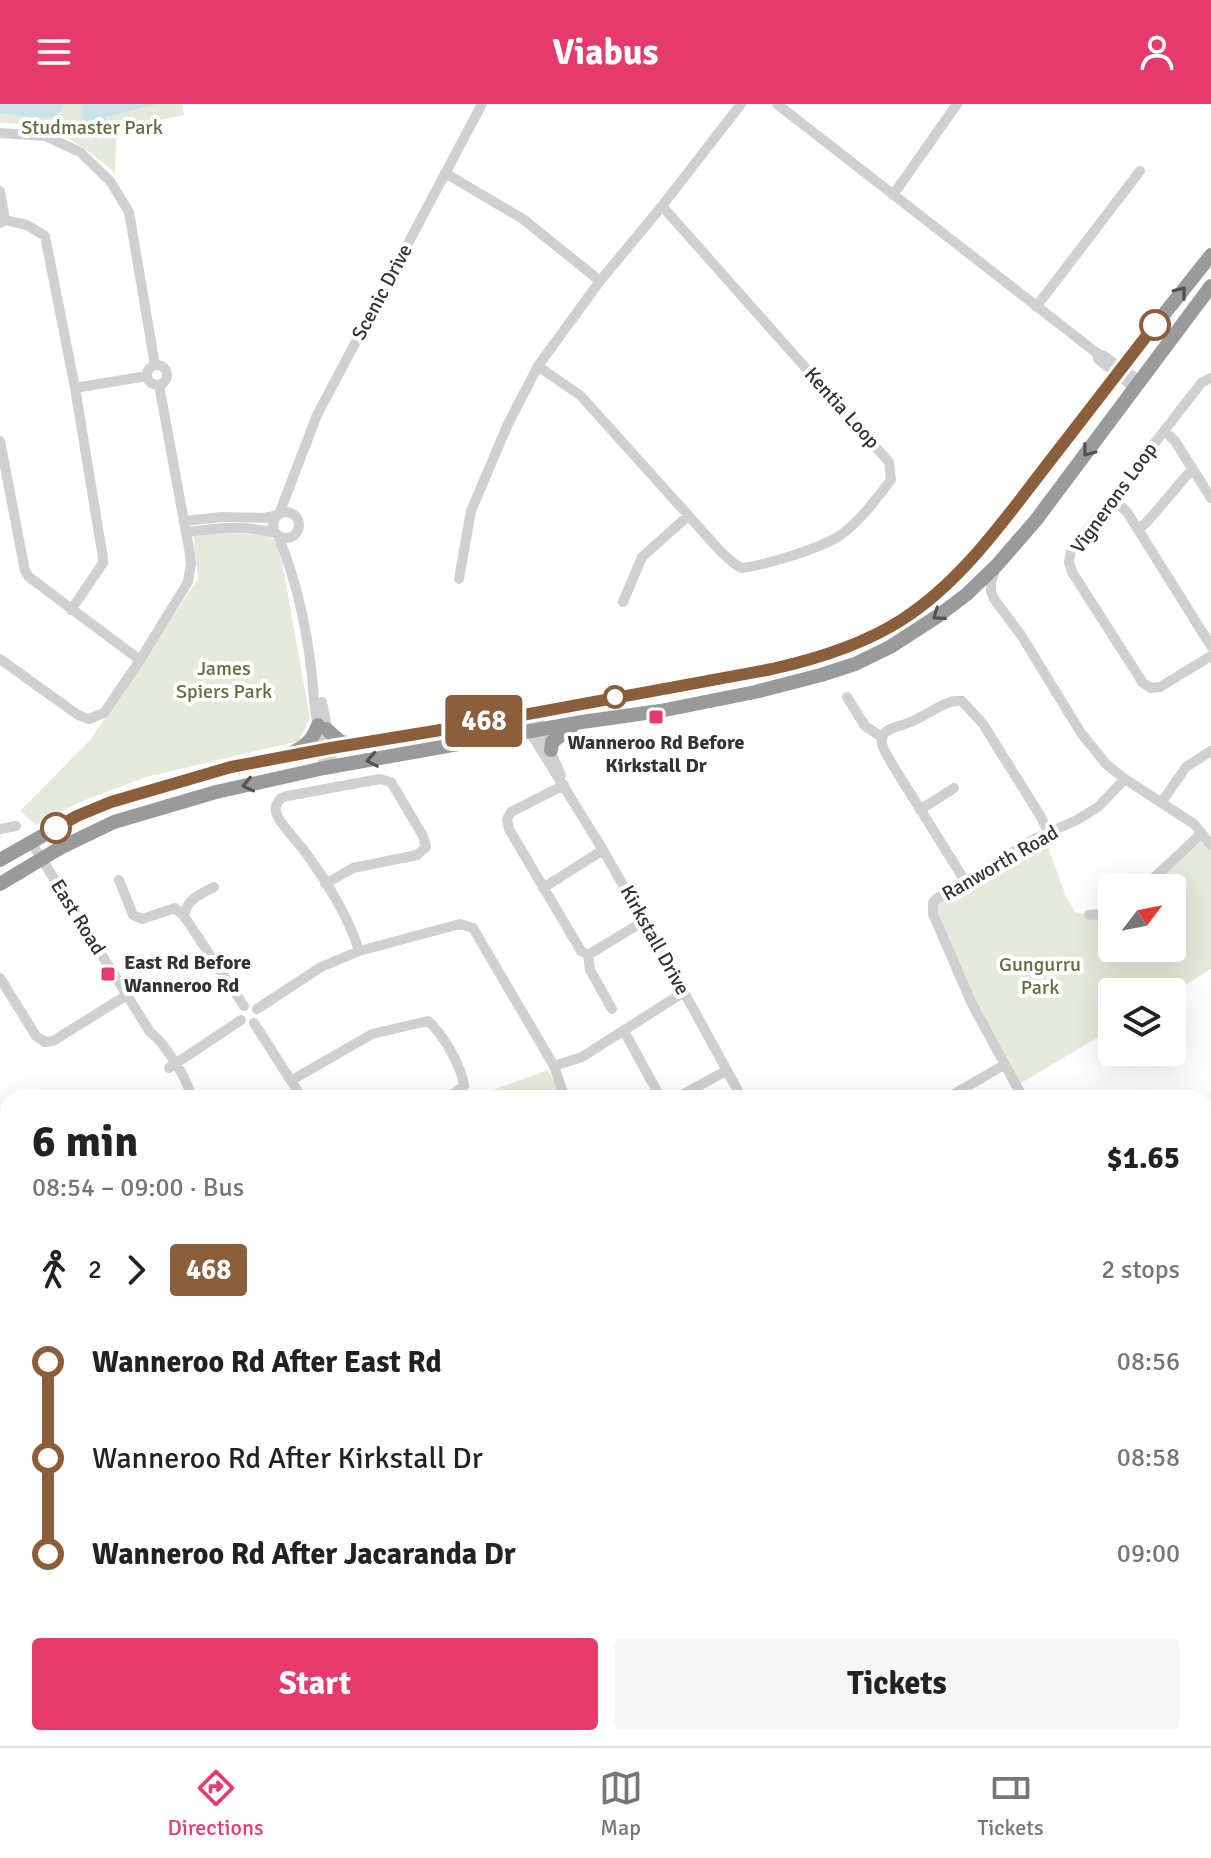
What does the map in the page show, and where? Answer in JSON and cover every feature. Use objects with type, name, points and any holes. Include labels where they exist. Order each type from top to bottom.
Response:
[{"type":"highway","points":[[0,860],[77,816],[111,802],[202,775],[326,748],[447,729],[807,661],[851,645],[900,621],[966,566],[1014,509],[1211,255]]},
{"type":"highway","points":[[0,884],[114,822],[216,792],[328,767],[755,692],[855,664],[890,647],[967,594],[997,565],[1036,520],[1211,286]]},
{"type":"highway","points":[[551,750],[552,742],[582,722]]},
{"type":"highway","points":[[280,757],[306,745],[322,727],[341,742],[355,744]]},
{"type":"street","name":"Scenic Drive","points":[[278,515],[317,415],[482,104]]},
{"type":"street","points":[[459,579],[471,511],[508,424],[538,366],[600,281],[741,104]]},
{"type":"street","points":[[777,104],[1137,385]]},
{"type":"street","points":[[893,195],[957,104]]},
{"type":"street","points":[[0,133],[45,136],[80,152],[110,181],[129,212],[155,365]]},
{"type":"street","points":[[1036,307],[1140,171]]},
{"type":"street","points":[[445,173],[523,219],[600,281]]},
{"type":"street","points":[[0,191],[2,222],[27,225],[45,236],[75,388],[103,563],[71,610]]},
{"type":"street","name":"Kentia Loop","points":[[538,366],[581,396],[736,565],[747,567],[790,556],[836,538],[847,530],[891,480],[889,462],[662,206]]},
{"type":"street","points":[[155,365],[162,366],[167,373],[165,381],[159,385],[151,383],[147,376],[149,369],[155,365]]},
{"type":"street","points":[[75,388],[147,376]]},
{"type":"street","name":"Vignerons Loop","points":[[1211,378],[1202,382],[1071,551],[1069,562],[1072,572],[1143,683],[1151,688],[1160,687],[1211,656]]},
{"type":"street","points":[[0,659],[78,715],[89,719],[104,713],[188,582],[191,564],[186,527],[159,385]]},
{"type":"street","points":[[1164,431],[1175,441],[1211,498]]},
{"type":"street","points":[[0,441],[25,571],[71,610],[140,660]]},
{"type":"street","points":[[1138,529],[1193,470]]},
{"type":"street","name":"Scenic Drive","points":[[292,484],[296,518]]},
{"type":"street","points":[[1112,498],[1127,512],[1211,646]]},
{"type":"street","points":[[186,527],[221,517],[264,518],[289,513],[296,518],[298,526],[288,562]]},
{"type":"street","points":[[278,515],[273,523],[288,562],[306,630],[315,685],[321,696],[328,767]]},
{"type":"street","points":[[623,602],[642,557],[688,516]]},
{"type":"street","points":[[186,527],[263,529],[287,538],[295,534]]},
{"type":"street","points":[[997,565],[991,582],[997,604],[1021,635],[1081,733],[1106,764],[1194,824],[1211,845]]},
{"type":"street","points":[[967,594],[977,594],[997,604]]},
{"type":"street","points":[[847,697],[865,726],[882,737]]},
{"type":"street","points":[[965,881],[882,746],[882,737],[887,731],[917,720],[952,701],[962,701],[983,724],[1048,832]]},
{"type":"street","name":"Kirkstall Drive","points":[[532,712],[550,767],[603,850],[737,1090]]},
{"type":"street","name":"Kirkstall Drive","points":[[536,731],[551,750],[564,785]]},
{"type":"street","points":[[1161,803],[1186,767],[1211,751]]},
{"type":"street","points":[[325,884],[353,868],[417,855],[426,847],[423,836],[391,782],[380,779],[301,793],[281,798],[276,803],[276,813],[281,822],[309,856],[325,884],[353,931],[359,951]]},
{"type":"street","name":"Ranworth Road","points":[[1018,1090],[972,1004],[931,909],[936,899],[1025,844],[1098,807],[1125,779]]},
{"type":"street","points":[[564,785],[511,812],[507,819],[509,829],[543,888],[581,951],[588,955]]},
{"type":"street","points":[[920,810],[954,788]]},
{"type":"street","points":[[0,829],[16,826]]},
{"type":"street","points":[[1158,874],[1202,833]]},
{"type":"street","name":"East Road","points":[[31,842],[150,1032],[158,1037],[172,1066],[190,1090]]},
{"type":"street","points":[[543,888],[603,850]]},
{"type":"street","points":[[119,880],[133,915],[142,919],[175,908],[184,916],[244,1006]]},
{"type":"street","points":[[184,916],[186,906],[192,899],[214,887]]},
{"type":"street","points":[[1089,915],[1098,914]]},
{"type":"street","points":[[588,955],[644,921]]},
{"type":"street","points":[[257,1009],[321,967],[359,951],[460,924],[473,928],[554,1066],[562,1090]]},
{"type":"street","points":[[588,955],[590,970],[612,1009]]},
{"type":"street","points":[[0,978],[36,1036],[45,1042],[53,1041],[127,995]]},
{"type":"street","points":[[554,1066],[582,1057],[684,992]]},
{"type":"street","points":[[249,1004],[257,1009],[259,1015],[254,1023],[241,1020],[239,1014],[244,1006],[249,1004]]},
{"type":"street","points":[[172,1066],[241,1020]]},
{"type":"street","points":[[292,1080],[372,1034],[428,1021],[436,1028],[463,1074],[464,1086],[458,1090]]},
{"type":"street","points":[[254,1023],[298,1090]]},
{"type":"street","points":[[624,1031],[656,1090]]},
{"type":"street","points":[[961,1090],[1004,1065]]},
{"type":"street","points":[[691,1090],[726,1071]]},
{"type":"green space","name":"Studmaster Park","points":[[0,104],[182,104],[184,115],[117,129],[115,173],[63,136],[35,127],[0,123]]},
{"type":"green space","name":"James Spiers Park","points":[[193,531],[267,535],[275,540],[280,551],[310,718],[299,741],[146,777],[80,802],[36,825],[20,811],[91,739],[198,579]]},
{"type":"green space","name":"Gungurru Park","points":[[1202,833],[1211,846],[1211,969],[1186,984],[1186,978],[1098,978],[1098,1037],[1016,1086],[972,1004],[933,903],[1043,834],[1075,912],[1098,913],[1098,962],[1186,962],[1186,874],[1158,874]]},
{"type":"green space","points":[[548,1070],[559,1090],[493,1090]]},
{"type":"water","points":[[0,104],[65,104],[56,117],[35,118],[0,113]]},
{"type":"water","points":[[83,104],[157,104],[106,117],[105,130],[97,135],[86,132]]},
{"type":"bus line","name":"468","points":[[56,828],[111,802],[231,767],[772,669],[821,657],[851,645],[914,612],[966,566],[1014,509],[1155,325]]},
{"type":"place","name":"Wanneroo Rd Before Kirkstall Dr","points":[[656,717]]},
{"type":"place","name":"East Rd Before Wanneroo Rd","points":[[108,974]]}]
